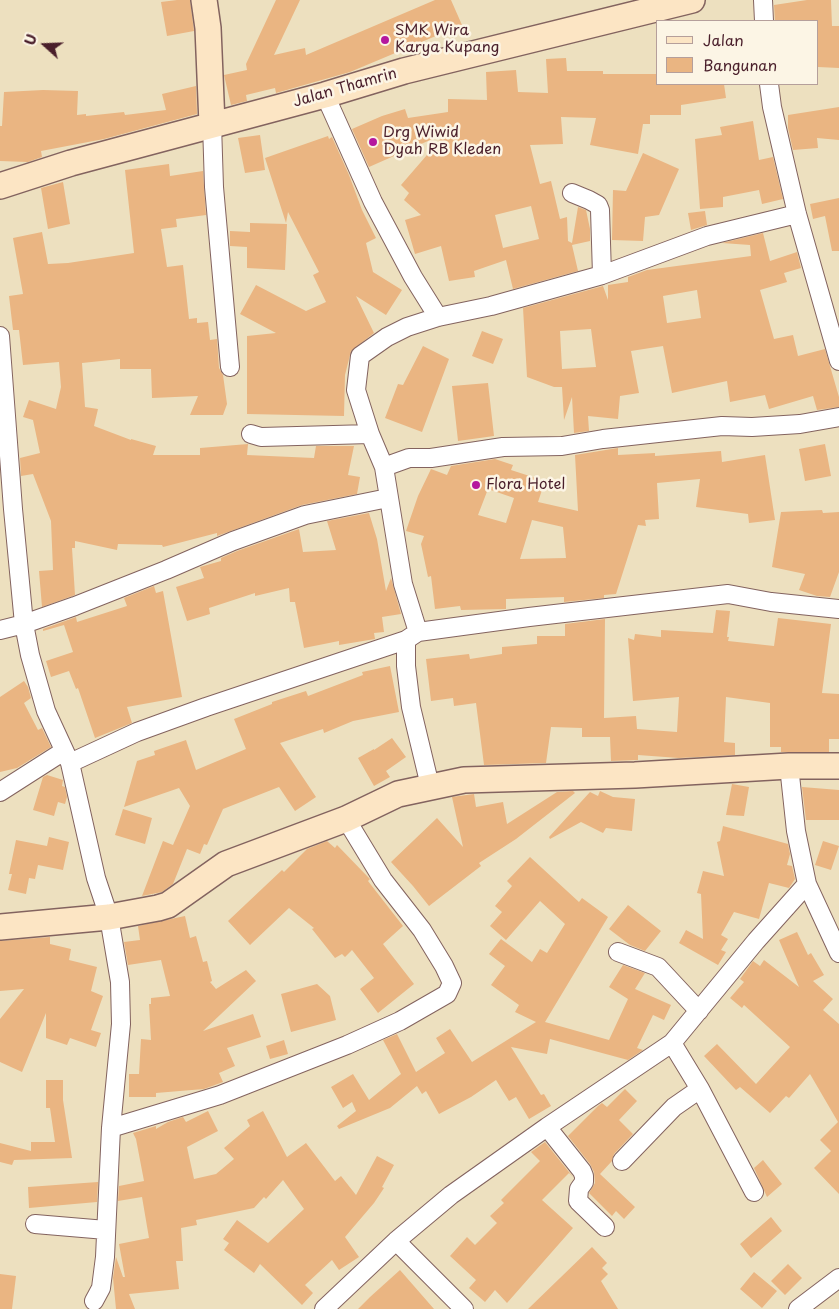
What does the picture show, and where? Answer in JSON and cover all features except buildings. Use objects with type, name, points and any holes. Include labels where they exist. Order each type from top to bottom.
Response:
[{"type":"street","points":[[204,0],[208,28],[214,187],[230,367]]},
{"type":"street","name":"Jalan Thamrin","points":[[0,186],[71,163],[404,71],[692,0]]},
{"type":"street","points":[[763,0],[764,20]]},
{"type":"street","points":[[769,85],[772,107],[797,214],[839,361]]},
{"type":"street","points":[[325,94],[373,202],[413,277],[438,317]]},
{"type":"street","points":[[572,193],[594,203],[600,210],[602,275]]},
{"type":"street","points":[[430,786],[411,707],[406,666],[412,636],[384,467],[370,434],[356,390],[360,356],[387,337],[407,327],[438,317],[491,306],[602,275],[707,236],[797,214]]},
{"type":"street","points":[[0,336],[6,508],[24,624],[30,655],[46,711],[67,757],[96,878],[109,917],[120,982],[121,1024],[111,1128],[105,1257],[101,1288],[94,1300]]},
{"type":"street","points":[[384,467],[409,458],[431,458],[503,447],[562,446],[602,439],[722,426],[752,427],[800,424],[839,417]]},
{"type":"street","points":[[251,434],[261,436],[370,434]]},
{"type":"street","points":[[0,630],[24,624],[166,570],[233,541],[304,516],[388,498]]},
{"type":"street","points":[[0,792],[67,757],[412,636],[529,616],[728,594],[779,603],[839,609]]},
{"type":"street","points":[[788,766],[796,831],[807,884],[839,954]]},
{"type":"street","points":[[0,927],[109,917],[168,904],[226,864],[346,820],[398,794],[430,786],[464,780],[635,775],[788,766],[839,766]]},
{"type":"street","points":[[111,1128],[220,1095],[347,1045],[400,1021],[447,994],[452,983],[444,966],[422,930],[383,880],[346,820]]},
{"type":"street","points":[[324,1309],[396,1241],[451,1195],[547,1127],[672,1043],[756,941],[807,884]]},
{"type":"street","points":[[618,952],[658,967],[699,1011]]},
{"type":"street","points":[[672,1043],[700,1088],[754,1192]]},
{"type":"street","points":[[622,1161],[674,1108],[700,1088]]},
{"type":"street","points":[[547,1127],[582,1171],[584,1182],[579,1188],[578,1201],[605,1227]]},
{"type":"street","points":[[35,1224],[106,1230]]},
{"type":"street","points":[[396,1241],[464,1309]]},
{"type":"street","points":[[798,1309],[839,1278]]},
{"type":"place","name":"SMK Wira Karya Kupang","points":[[385,40]]},
{"type":"place","name":"Drg Wiwid Dyah RB Kleden","points":[[373,142]]},
{"type":"place","name":"Flora Hotel","points":[[476,485]]}]
